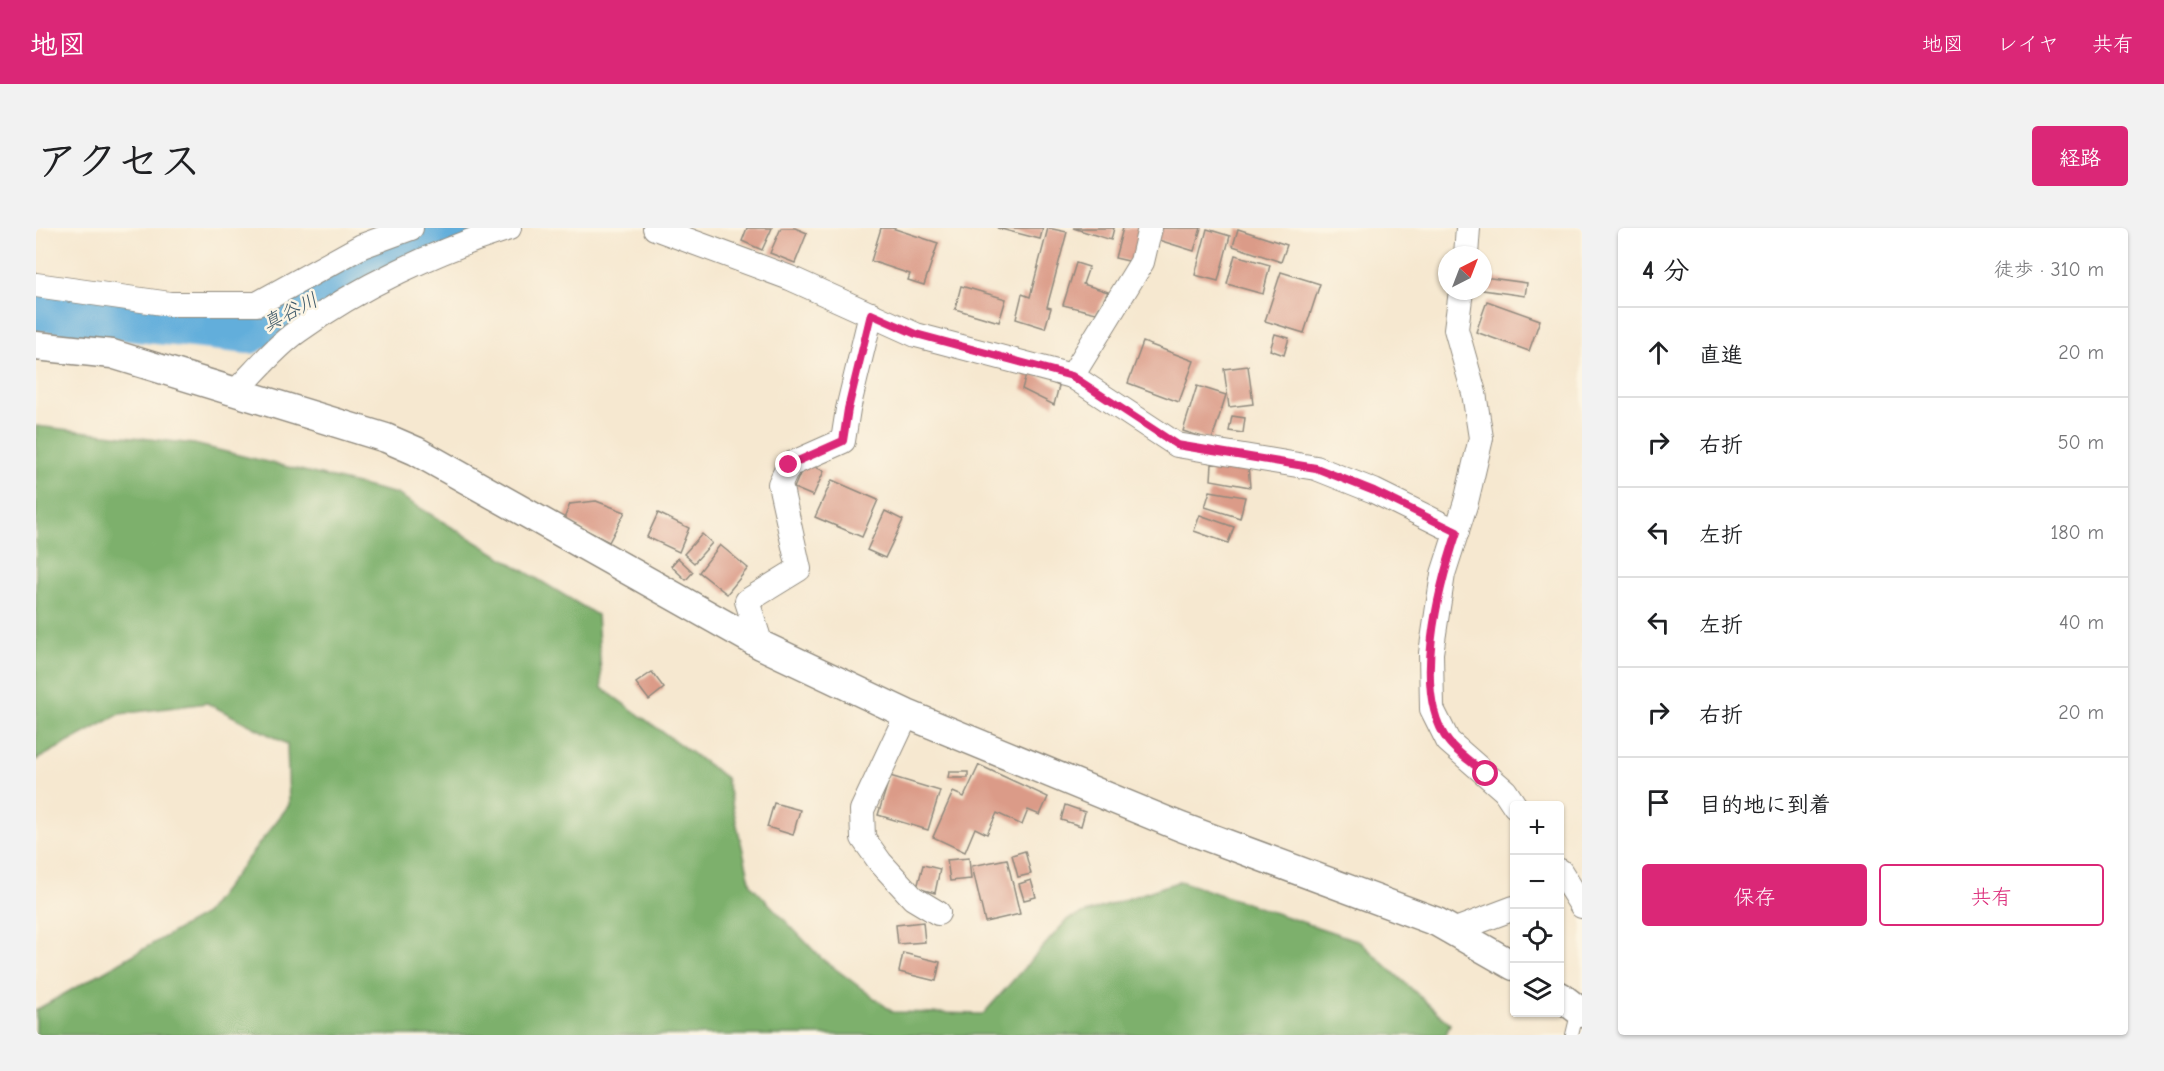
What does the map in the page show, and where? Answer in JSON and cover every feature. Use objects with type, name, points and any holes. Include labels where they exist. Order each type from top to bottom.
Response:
[{"type":"street","points":[[36,285],[170,304],[257,304],[362,246],[411,228]]},
{"type":"street","points":[[235,392],[297,332],[374,285],[414,265],[509,228]]},
{"type":"street","points":[[655,228],[790,278],[916,334],[1072,376],[1177,445],[1316,468],[1374,491],[1457,532]]},
{"type":"street","points":[[1072,376],[1142,261],[1150,228]]},
{"type":"street","points":[[1460,300],[1456,329],[1474,393],[1482,438],[1457,532],[1443,574],[1431,653],[1432,709],[1448,741],[1505,791],[1512,801]]},
{"type":"street","points":[[761,645],[747,602],[799,568],[780,484],[789,465],[843,441],[848,409],[871,314]]},
{"type":"street","points":[[36,346],[112,354],[386,438],[416,451],[761,645],[908,714],[1180,827],[1437,922],[1510,963]]},
{"type":"street","points":[[908,714],[862,810],[863,838],[880,862],[913,898],[938,913]]},
{"type":"street","points":[[1453,931],[1512,909]]},
{"type":"green space","points":[[36,426],[194,444],[397,494],[597,615],[602,688],[726,778],[751,885],[821,958],[893,1012],[983,1014],[1068,919],[1180,881],[1359,941],[1450,1024],[1446,1035],[36,1035],[36,1010],[205,914],[289,805],[287,744],[207,703],[120,714],[36,760]]},
{"type":"building","points":[[747,228],[772,228],[762,250],[742,241]]},
{"type":"building","points":[[781,228],[795,228],[807,233],[795,263],[770,253]]},
{"type":"building","points":[[881,228],[892,228],[938,243],[924,285],[908,280],[910,274],[871,261]]},
{"type":"building","points":[[997,228],[1043,228],[1040,239]]},
{"type":"building","points":[[1048,228],[1067,232],[1047,307],[1051,308],[1045,328],[1016,319],[1022,294],[1030,297]]},
{"type":"building","points":[[1073,228],[1114,228],[1111,240]]},
{"type":"building","points":[[1123,228],[1141,228],[1133,262],[1115,258]]},
{"type":"building","points":[[1155,228],[1201,228],[1194,251],[1152,238]]},
{"type":"building","points":[[1207,229],[1230,236],[1218,281],[1195,275]]},
{"type":"building","points":[[1238,229],[1287,245],[1281,262],[1233,246]]},
{"type":"building","points":[[1235,255],[1270,265],[1263,294],[1227,284]]},
{"type":"building","points":[[1076,263],[1089,267],[1083,284],[1108,292],[1096,313],[1063,305]]},
{"type":"building","points":[[1281,272],[1320,284],[1304,333],[1265,321]]},
{"type":"building","points":[[1492,278],[1527,283],[1525,296],[1492,291]]},
{"type":"building","points":[[961,286],[1006,299],[999,322],[955,309]]},
{"type":"building","points":[[1487,301],[1540,320],[1529,351],[1476,332]]},
{"type":"building","points":[[1275,334],[1289,338],[1284,355],[1270,350]]},
{"type":"building","points":[[1143,342],[1194,361],[1179,402],[1128,383]]},
{"type":"building","points":[[1248,366],[1253,404],[1229,407],[1224,369]]},
{"type":"building","points":[[1027,371],[1059,386],[1054,405],[1022,389]]},
{"type":"building","points":[[1197,386],[1226,395],[1212,440],[1183,431]]},
{"type":"building","points":[[1232,416],[1245,418],[1243,433],[1229,431]]},
{"type":"building","points":[[805,462],[824,471],[813,496],[794,488]]},
{"type":"building","points":[[1212,464],[1248,466],[1250,487],[1211,480]]},
{"type":"building","points":[[832,480],[878,500],[862,537],[815,517]]},
{"type":"building","points":[[1210,491],[1245,497],[1240,518],[1205,507]]},
{"type":"building","points":[[596,501],[625,512],[609,542],[564,519],[570,504]]},
{"type":"building","points":[[885,511],[903,520],[885,558],[867,550]]},
{"type":"building","points":[[658,513],[689,528],[679,552],[647,537]]},
{"type":"building","points":[[1200,515],[1234,527],[1228,543],[1194,531]]},
{"type":"building","points":[[702,534],[712,543],[694,563],[684,554]]},
{"type":"building","points":[[720,545],[748,568],[727,594],[699,572]]},
{"type":"building","points":[[678,558],[693,572],[686,580],[671,566]]},
{"type":"building","points":[[652,672],[664,688],[649,700],[636,683]]},
{"type":"building","points":[[979,765],[1048,797],[1040,815],[1028,810],[1022,825],[997,813],[987,834],[975,828],[965,852],[933,837],[953,792],[964,797]]},
{"type":"building","points":[[949,772],[968,772],[968,778],[948,778]]},
{"type":"building","points":[[890,776],[940,791],[928,830],[878,815]]},
{"type":"building","points":[[774,803],[800,810],[793,835],[767,827]]},
{"type":"building","points":[[1065,805],[1085,812],[1081,826],[1061,820]]},
{"type":"building","points":[[1025,851],[1031,874],[1018,877],[1012,855]]},
{"type":"building","points":[[969,858],[971,879],[950,881],[947,860]]},
{"type":"building","points":[[1007,859],[1020,914],[985,922],[972,866]]},
{"type":"building","points":[[923,865],[940,869],[935,893],[917,888]]},
{"type":"building","points":[[1031,880],[1036,897],[1024,900],[1019,884]]},
{"type":"building","points":[[923,922],[925,942],[898,944],[896,925]]},
{"type":"building","points":[[903,953],[940,962],[936,981],[899,972]]},
{"type":"waterway","name":"真谷川","points":[[36,310],[249,333],[459,228]]},
{"type":"route","points":[[789,465],[843,441],[848,409],[871,314],[916,334],[984,355],[1072,376],[1177,445],[1316,468],[1374,491],[1457,532],[1443,574],[1431,653],[1432,709],[1448,741],[1486,774]]}]
